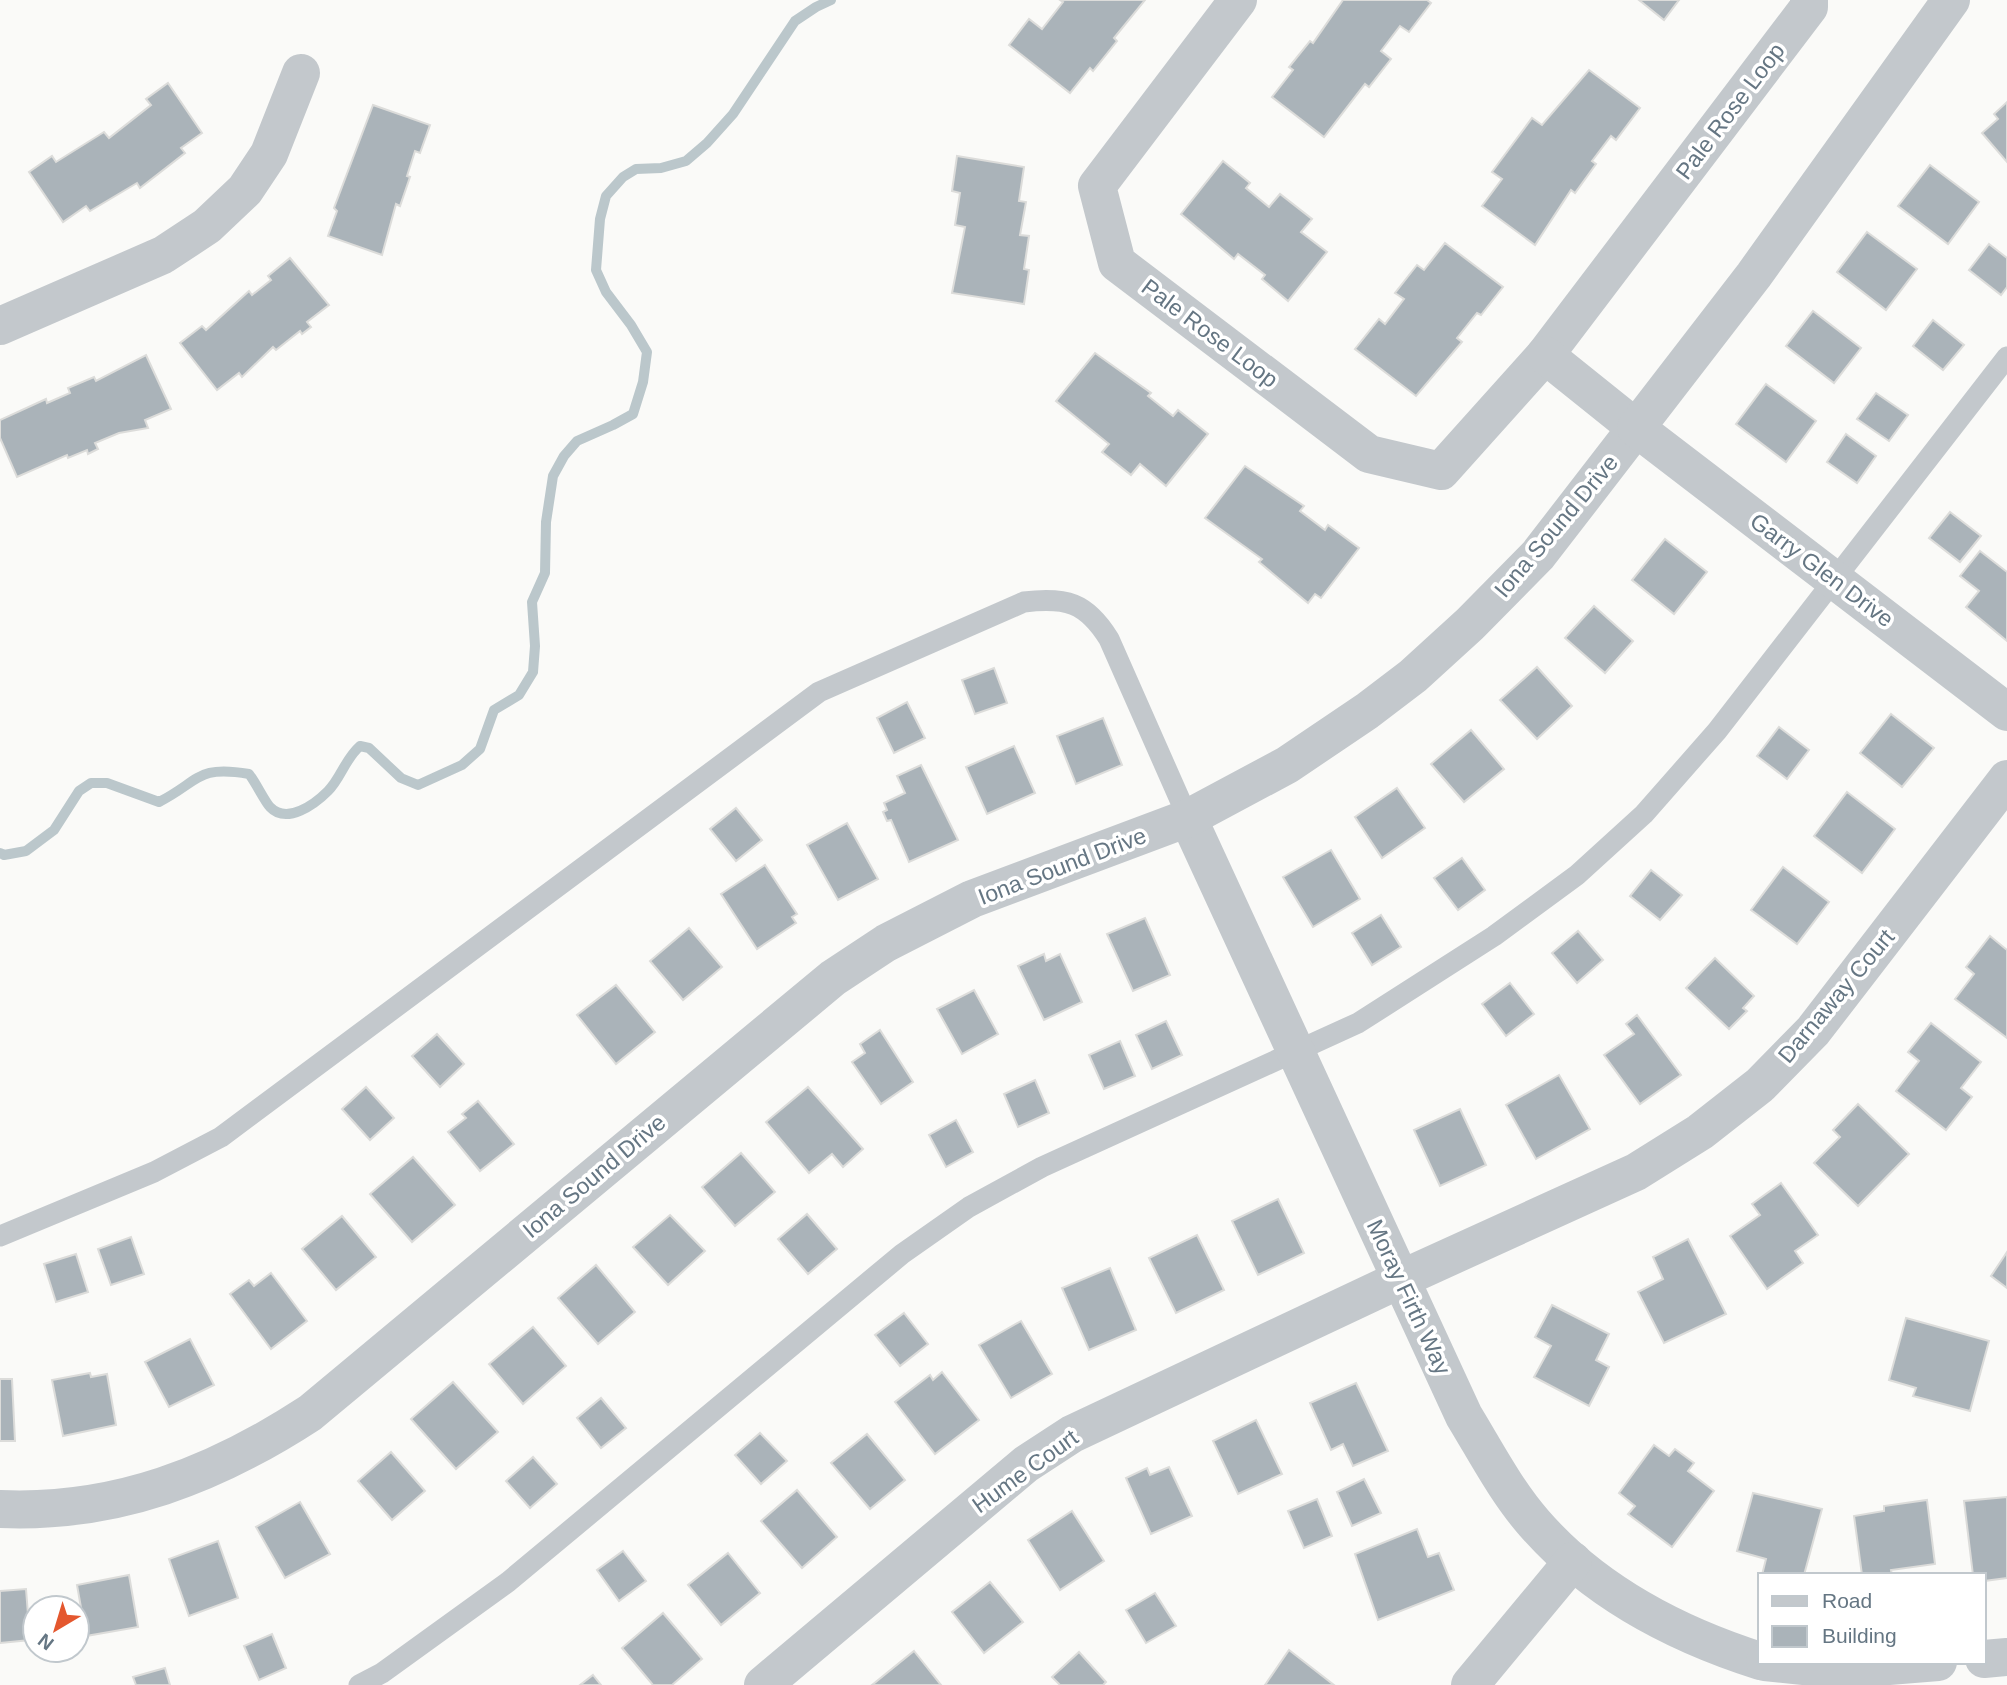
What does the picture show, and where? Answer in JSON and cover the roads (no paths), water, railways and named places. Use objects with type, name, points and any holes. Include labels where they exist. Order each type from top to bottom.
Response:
[{"type":"street","name":"Pale Rose Loop","points":[[1238,0],[1097,186],[1117,262],[1369,454],[1441,471],[1545,355],[1809,7],[1808,0]]},
{"type":"street","name":"Iona Sound Drive","points":[[0,1509],[21,1510],[88,1504],[154,1490],[205,1472],[265,1442],[310,1413],[833,978],[886,943],[972,900],[1188,818],[1287,765],[1413,676],[1470,625],[1538,555],[1754,275],[1951,0]]},
{"type":"street","points":[[0,326],[163,255],[207,226],[245,190],[268,155],[301,73]]},
{"type":"street","points":[[1545,355],[1636,428]]},
{"type":"street","name":"Garry Glen Drive","points":[[1636,428],[2007,712]]},
{"type":"street","name":"Darnaway Court","points":[[1401,1279],[1636,1172],[1700,1132],[1760,1085],[1813,1031],[2007,779]]},
{"type":"street","name":"Moray Firth Way","points":[[1188,818],[1464,1416],[1509,1490],[1535,1524],[1601,1584],[1654,1618],[1712,1645],[1758,1660]]},
{"type":"street","name":"Hume Court","points":[[763,1685],[1026,1464],[1072,1434],[1401,1279]]},
{"type":"street","points":[[1470,1685],[1573,1561]]},
{"type":"street","points":[[1986,1659],[2007,1657]]},
{"type":"street","points":[[1784,1664],[1841,1670],[1914,1664]]},
{"type":"lane","points":[[359,1685],[382,1673],[508,1582],[902,1254],[969,1207],[1042,1167],[1358,1023],[1494,936],[1577,875],[1644,814],[1717,731],[2007,357]]},
{"type":"lane","points":[[0,1236],[154,1172],[221,1137],[819,692],[1024,601],[1050,599],[1075,604],[1096,619],[1109,639],[1188,818]]},
{"type":"waterway","points":[[0,853],[4,855],[26,851],[54,830],[79,791],[91,783],[107,783],[159,802],[208,773],[249,774],[270,807],[284,814],[300,811],[316,802],[328,791],[360,746],[369,748],[401,778],[418,785],[462,765],[480,749],[494,710],[519,695],[533,672],[535,646],[532,602],[545,573],[546,522],[553,476],[564,456],[577,441],[633,414],[643,382],[647,352],[606,292],[596,270],[600,219],[606,196],[623,177],[636,169],[661,168],[686,161],[707,143],[733,114],[795,21],[831,0]]}]
